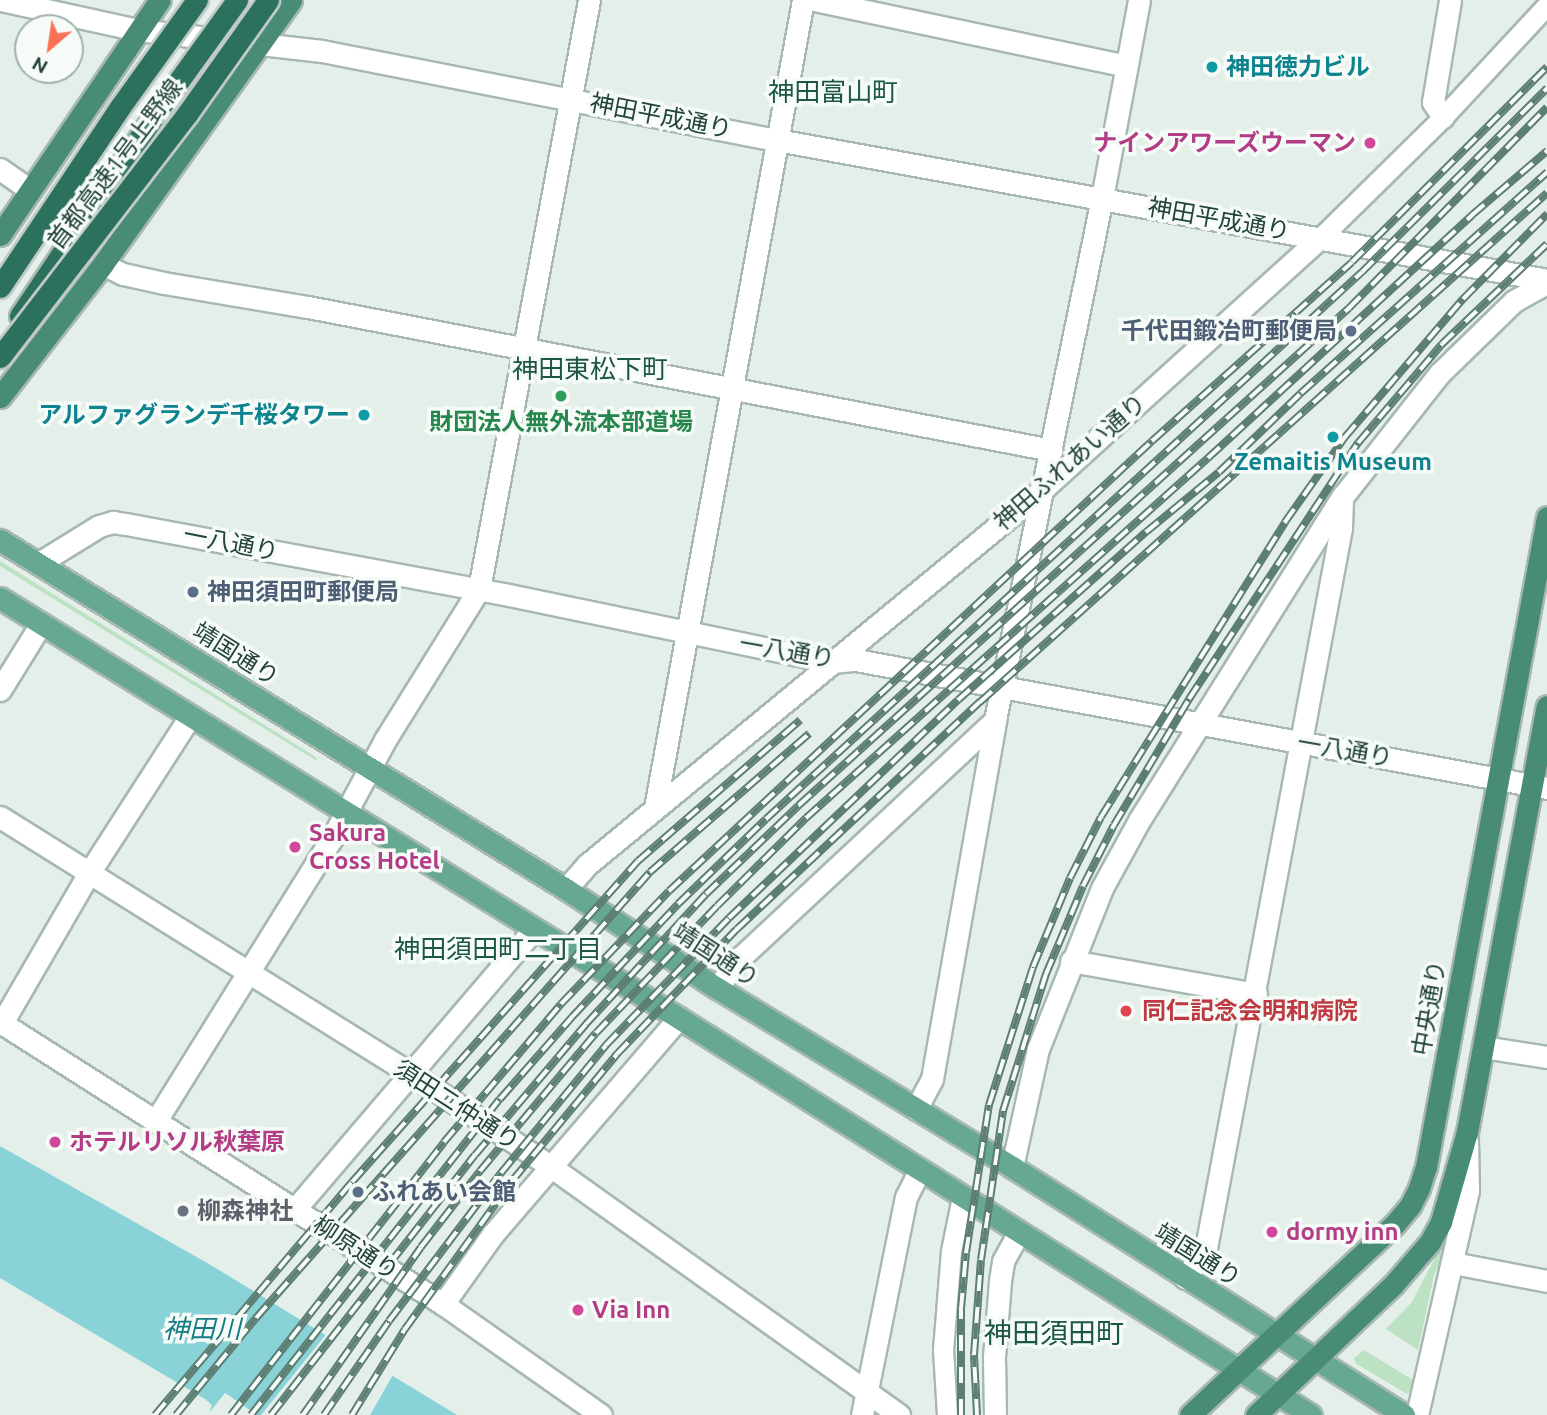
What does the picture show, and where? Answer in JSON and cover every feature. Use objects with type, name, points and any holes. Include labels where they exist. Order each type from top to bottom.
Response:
[{"type":"highway","points":[[0,235],[160,0]]},
{"type":"highway","name":"首都高速1号上野線","points":[[0,287],[120,107],[197,0]]},
{"type":"highway","points":[[0,347],[157,111],[237,0]]},
{"type":"highway","name":"首都高速1号上野線","points":[[0,357],[187,114],[268,0]]},
{"type":"highway","points":[[0,397],[103,264],[291,0]]},
{"type":"highway","name":"中央通り","points":[[1189,1415],[1394,1224],[1410,1206],[1419,1188],[1426,1167],[1547,517]]},
{"type":"highway","points":[[1256,1415],[1393,1285],[1430,1242],[1450,1196],[1467,1132],[1539,786],[1547,706]]},
{"type":"main road","name":"靖国通り","points":[[0,540],[566,889],[717,988],[1012,1167],[1404,1415]]},
{"type":"main road","points":[[0,598],[679,1018],[1311,1415]]},
{"type":"street","name":"神田平成通り","points":[[1,0],[138,30],[322,51],[778,140],[1321,237],[1547,282]]},
{"type":"street","points":[[157,1119],[250,973],[370,767],[479,589],[589,0]]},
{"type":"street","points":[[655,808],[803,0]]},
{"type":"street","points":[[814,0],[1126,66]]},
{"type":"street","points":[[916,1109],[932,1079],[995,720],[1102,198],[1139,0]]},
{"type":"street","points":[[1443,117],[1433,103],[1450,0]]},
{"type":"street","name":"神田ふれあい通り","points":[[566,889],[588,864],[1043,489],[1321,237],[1443,117],[1547,5]]},
{"type":"street","points":[[0,169],[30,190]]},
{"type":"street","points":[[103,264],[122,274],[164,283],[524,348],[1051,450]]},
{"type":"street","points":[[1012,1167],[1038,1049],[1071,961],[1102,888],[1199,723],[1342,496],[1439,374],[1514,301],[1547,282]]},
{"type":"street","points":[[1185,1278],[1206,1248],[1341,528],[1342,496]]},
{"type":"street","name":"一八通り","points":[[39,563],[99,526],[113,522],[479,589],[832,662],[856,660],[1539,786]]},
{"type":"street","points":[[0,690],[41,624]]},
{"type":"street","points":[[1,1022],[89,873],[190,716]]},
{"type":"street","points":[[717,988],[740,958],[995,720]]},
{"type":"street","name":"須田二仲通り","points":[[0,817],[410,1073],[550,1166],[900,1415]]},
{"type":"street","points":[[295,1209],[534,929]]},
{"type":"street","points":[[1071,961],[1255,994]]},
{"type":"street","points":[[443,1304],[493,1234],[679,1018]]},
{"type":"street","name":"柳原通り","points":[[1,1022],[157,1119],[443,1304],[601,1415]]},
{"type":"street","points":[[1483,1047],[1547,1057]]},
{"type":"street","points":[[1417,1415],[1468,1191],[1467,1132]]},
{"type":"street","points":[[862,1415],[906,1196],[920,1170]]},
{"type":"street","points":[[947,1415],[943,1350],[951,1251],[962,1197]]},
{"type":"street","points":[[995,1415],[995,1357],[1000,1281],[1003,1261],[1018,1231]]},
{"type":"street","points":[[1453,1263],[1547,1280]]},
{"type":"green space","points":[[0,561],[316,757],[317,761],[0,566]]},
{"type":"green space","points":[[1445,1251],[1434,1275],[1418,1350],[1386,1329],[1412,1302],[1438,1252]]},
{"type":"green space","points":[[1364,1350],[1413,1380],[1411,1391],[1407,1394],[1355,1363],[1354,1358]]},
{"type":"water","name":"神田川","points":[[0,1146],[209,1264],[457,1415],[257,1415],[225,1393],[209,1413],[212,1405],[205,1399],[0,1278]]},
{"type":"pier","points":[[328,1332],[394,1373],[370,1415],[261,1415]]},
{"type":"railway","points":[[231,1415],[444,1142],[561,1004],[669,891],[1152,441],[1352,262],[1547,67]]},
{"type":"railway","points":[[251,1415],[500,1099],[572,1017],[678,904],[766,819],[1362,272],[1547,88]]},
{"type":"railway","points":[[271,1415],[475,1155],[586,1024],[706,894],[799,805],[1349,308],[1547,107]]},
{"type":"railway","points":[[303,1415],[421,1247],[480,1171],[596,1033],[717,906],[806,818],[1208,458],[1472,215],[1547,151]]},
{"type":"railway","points":[[324,1415],[389,1321],[501,1173],[606,1045],[729,918],[958,700],[1146,532],[1219,472],[1301,393],[1547,172]]},
{"type":"railway","points":[[352,1415],[405,1329],[512,1181],[617,1054],[737,929],[980,702],[1547,193]]},
{"type":"railway","points":[[961,1415],[961,1309],[966,1253],[989,1105],[1033,967],[1070,878],[1101,817],[1149,740],[1285,522],[1345,437],[1463,299],[1547,214]]},
{"type":"railway","points":[[977,1415],[974,1355],[981,1260],[1003,1111],[1046,974],[1083,886],[1114,825],[1189,699],[1358,443],[1442,344],[1547,244]]},
{"type":"railway","points":[[155,1415],[352,1182],[638,861],[800,720]]},
{"type":"railway","points":[[176,1415],[256,1318],[650,872],[809,734]]},
{"type":"place","name":"神田徳力ビル","points":[[1212,67]]},
{"type":"place","name":"ナインアワーズウーマン","points":[[1370,143]]},
{"type":"place","name":"千代田鍛冶町郵便局","points":[[1351,331]]},
{"type":"place","name":"財団法人無外流本部道場","points":[[561,396]]},
{"type":"place","name":"アルファグランデ千桜タワー","points":[[364,415]]},
{"type":"place","name":"Zemaitis Museum","points":[[1333,437]]},
{"type":"place","name":"神田須田町郵便局","points":[[193,592]]},
{"type":"place","name":"Sakura Cross Hotel","points":[[295,847]]},
{"type":"place","name":"同仁記念会明和病院","points":[[1126,1011]]},
{"type":"place","name":"ホテルリソル秋葉原","points":[[55,1142]]},
{"type":"place","name":"ふれあい会館","points":[[358,1192]]},
{"type":"place","name":"柳森神社","points":[[183,1211]]},
{"type":"place","name":"dormy inn","points":[[1272,1232]]},
{"type":"place","name":"Via Inn","points":[[578,1310]]},
{"type":"district","name":"神田富山町","points":[[833,92]]},
{"type":"district","name":"神田東松下町","points":[[590,369]]},
{"type":"district","name":"神田須田町二丁目","points":[[498,949]]},
{"type":"district","name":"神田須田町","points":[[1054,1333]]}]
